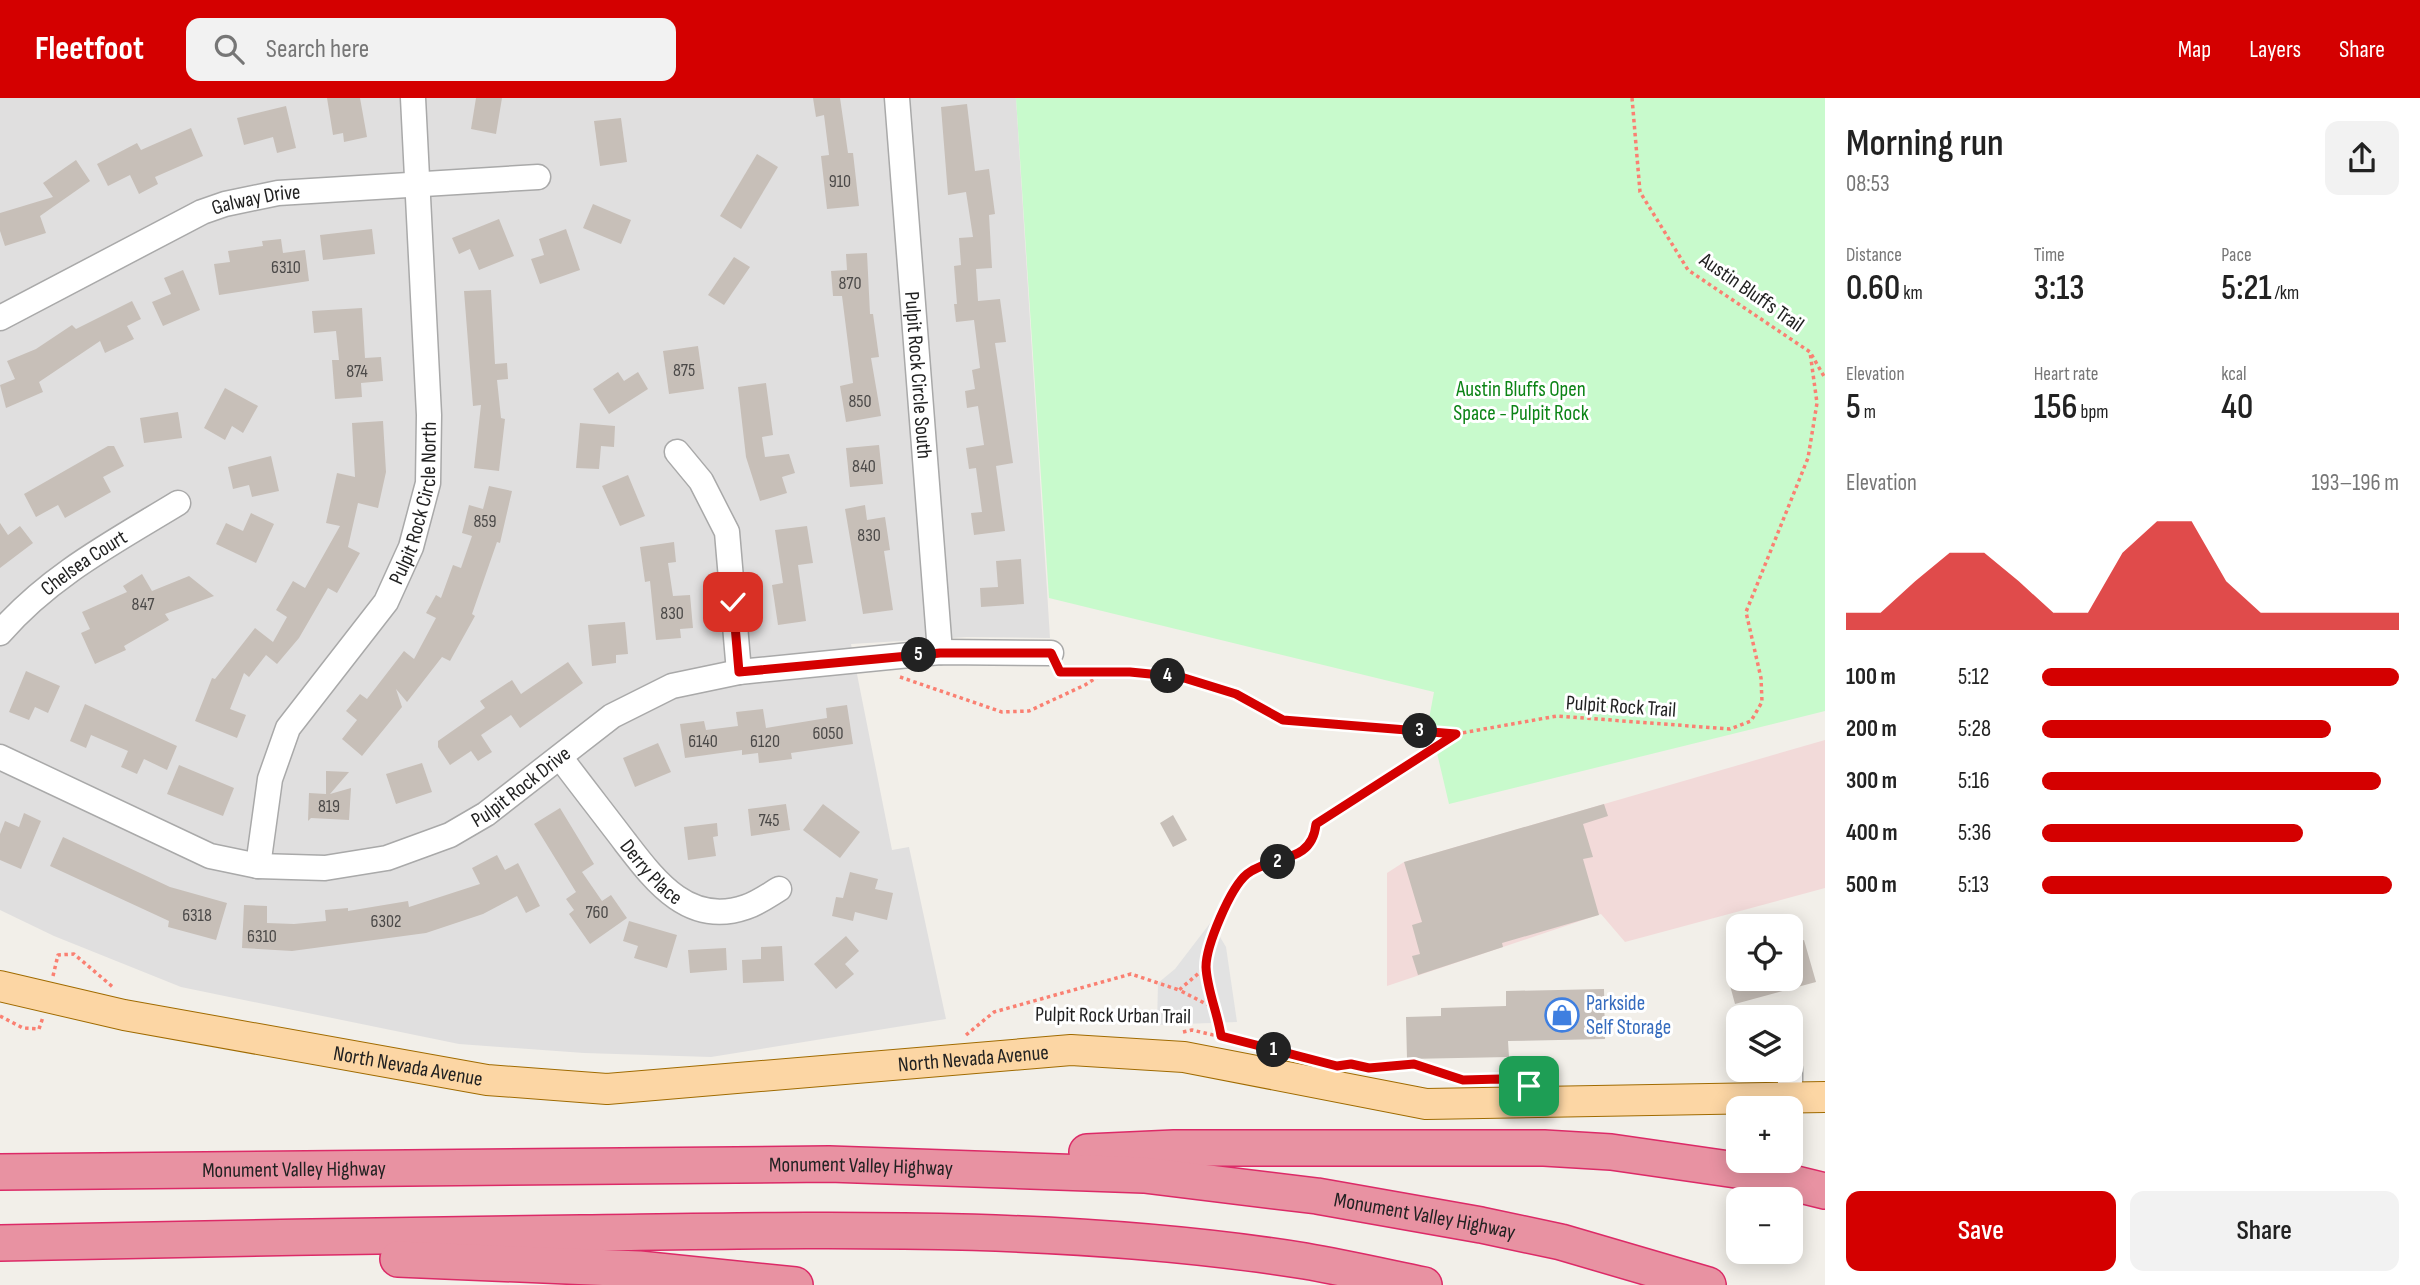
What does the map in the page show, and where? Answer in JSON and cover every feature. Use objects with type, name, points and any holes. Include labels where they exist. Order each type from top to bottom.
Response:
[{"type":"highway","points":[[829,1164],[1174,1148],[1544,1148],[1611,1152],[1743,1171],[1825,1191]]},
{"type":"highway","name":"Monument Valley Highway","points":[[0,1171],[829,1164],[1144,1175],[1317,1196],[1561,1242],[1708,1285]]},
{"type":"highway","points":[[0,1244],[797,1230],[974,1233],[1140,1243],[1290,1260],[1424,1285]]},
{"type":"highway","points":[[102,1241],[184,1256],[541,1263],[639,1269],[795,1285]]},
{"type":"main road","name":"North Nevada Avenue","points":[[0,986],[122,998],[487,1080],[607,1089],[1071,1050],[1184,1058],[1222,1051],[1426,1104],[1790,1083],[1825,1097]]},
{"type":"street","name":"Pulpit Rock Circle North","points":[[258,866],[270,779],[288,728],[386,602],[421,517],[430,451],[415,186],[413,98]]},
{"type":"street","name":"Pulpit Rock Circle South","points":[[897,98],[940,653]]},
{"type":"street","name":"Galway Drive","points":[[0,318],[202,212],[225,204],[278,193],[538,177]]},
{"type":"street","points":[[677,452],[701,481],[727,532],[739,672]]},
{"type":"street","name":"Chelsea Court","points":[[0,633],[33,599],[73,567],[178,503]]},
{"type":"street","name":"Pulpit Rock Drive","points":[[0,757],[190,849],[258,866],[315,868],[355,865],[450,835],[486,814],[612,716],[650,695],[693,680],[739,672],[940,653],[1051,653]]},
{"type":"street","name":"Derry Place","points":[[560,757],[651,876],[671,896],[702,909],[721,910],[745,907],[779,890]]},
{"type":"path","name":"Austin Bluffs Trail","points":[[1632,98],[1640,191],[1688,270],[1810,352]]},
{"type":"path","points":[[1810,352],[1825,378]]},
{"type":"path","name":"Pulpit Rock Trail","points":[[1051,653],[1060,672],[1181,677],[1236,694],[1283,720],[1456,734],[1557,716],[1730,729],[1751,721],[1762,702],[1761,678],[1746,612],[1808,458],[1817,403],[1810,352]]},
{"type":"path","points":[[895,676],[1002,712],[1029,710],[1085,685],[1105,672]]},
{"type":"path","points":[[1222,1051],[1206,967],[1217,930],[1233,893],[1248,873],[1300,854],[1315,835],[1316,824],[1456,734]]},
{"type":"path","points":[[52,981],[58,955],[74,954],[122,998]]},
{"type":"path","points":[[1206,967],[1179,990],[1216,1009]]},
{"type":"path","name":"Pulpit Rock Urban Trail","points":[[978,1036],[961,1039],[993,1012],[1131,974],[1179,990]]},
{"type":"path","points":[[0,1016],[23,1028],[39,1028],[43,1017]]},
{"type":"path","name":"Pulpit Rock Urban Trail","points":[[1181,1033],[1192,1030],[1222,1051],[1265,1048]]},
{"type":"path","points":[[1360,1066],[1414,1064],[1463,1080]]},
{"type":"shaded area","points":[[0,98],[1016,98],[1050,638],[967,637],[851,644],[892,850],[909,847],[946,1019],[711,1057],[584,1053],[459,1044],[181,987],[54,936],[0,910]]},
{"type":"shaded area","points":[[1825,740],[1825,888],[1625,942],[1601,914],[1387,986],[1387,873],[1404,862]]},
{"type":"shaded area","points":[[1211,922],[1226,947],[1237,1022],[1157,1025],[1158,983],[1175,969]]},
{"type":"green space","name":"Austin Bluffs Open Space - Pulpit Rock","points":[[1016,98],[1825,98],[1825,711],[1449,804],[1429,719],[1434,692],[1049,598]]},
{"type":"building","points":[[327,98],[360,98],[367,137],[344,142],[343,133],[333,135]]},
{"type":"building","points":[[476,98],[502,98],[496,134],[471,129]]},
{"type":"building","points":[[813,98],[840,98],[848,153],[853,153],[859,206],[827,209],[821,156],[829,155],[824,115],[816,117]]},
{"type":"building","points":[[967,104],[975,171],[989,169],[995,214],[989,215],[992,268],[976,269],[978,301],[1000,299],[1006,342],[995,343],[1013,463],[996,466],[1005,531],[974,535],[971,513],[982,512],[976,468],[969,469],[966,448],[984,445],[978,406],[967,408],[965,391],[975,389],[972,370],[980,368],[974,320],[956,322],[954,304],[957,304],[954,266],[961,265],[959,238],[973,237],[966,192],[948,195],[941,107]]},
{"type":"building","points":[[286,106],[296,148],[277,153],[273,137],[244,145],[237,118]]},
{"type":"building","points":[[621,118],[627,162],[600,166],[594,121]]},
{"type":"building","points":[[191,128],[203,156],[155,177],[158,184],[139,194],[130,175],[108,186],[97,164],[137,143],[141,150]]},
{"type":"building","points":[[757,154],[778,167],[741,229],[720,216]]},
{"type":"building","points":[[76,160],[90,181],[40,216],[46,233],[5,246],[0,231],[0,213],[53,197],[43,183]]},
{"type":"building","points":[[593,204],[631,220],[621,244],[583,228]]},
{"type":"building","points":[[499,219],[514,256],[479,270],[470,249],[459,254],[452,238]]},
{"type":"building","points":[[372,229],[375,254],[323,260],[320,235]]},
{"type":"building","points":[[566,229],[580,270],[540,284],[531,259],[544,255],[539,239]]},
{"type":"building","points":[[281,239],[283,253],[305,250],[309,281],[219,295],[214,264],[230,262],[228,251],[263,246],[262,241]]},
{"type":"building","points":[[867,253],[870,314],[873,314],[879,357],[871,358],[881,416],[846,422],[840,386],[853,383],[842,296],[833,296],[831,271],[847,270],[846,254]]},
{"type":"building","points":[[734,257],[750,267],[724,305],[708,295]]},
{"type":"building","points":[[183,270],[200,310],[163,326],[152,302],[171,294],[164,278]]},
{"type":"building","points":[[491,290],[495,364],[507,363],[508,379],[497,380],[501,418],[505,419],[499,471],[474,468],[481,405],[473,406],[464,291]]},
{"type":"building","points":[[132,301],[141,319],[127,326],[134,339],[105,353],[100,341],[39,382],[43,392],[6,408],[0,385],[15,379],[7,361],[36,349],[72,325],[76,329]]},
{"type":"building","points":[[362,308],[365,358],[381,357],[383,381],[361,383],[362,397],[335,399],[332,360],[339,360],[336,331],[314,333],[312,311]]},
{"type":"building","points":[[698,346],[704,389],[669,394],[663,351]]},
{"type":"building","points":[[618,372],[624,381],[638,372],[648,389],[609,414],[593,389]]},
{"type":"building","points":[[766,383],[773,435],[762,437],[765,457],[789,454],[795,473],[782,477],[787,493],[760,501],[746,457],[738,387]]},
{"type":"building","points":[[225,388],[258,406],[243,433],[232,426],[225,440],[204,428]]},
{"type":"building","points":[[178,412],[182,438],[144,443],[140,418]]},
{"type":"building","points":[[383,421],[386,472],[378,508],[358,503],[348,547],[360,553],[337,593],[328,588],[299,638],[277,664],[266,655],[249,677],[244,673],[230,709],[246,715],[237,738],[195,721],[212,678],[215,679],[255,628],[273,642],[287,617],[276,610],[293,581],[305,588],[340,526],[326,523],[337,473],[355,477],[352,423]]},
{"type":"building","points":[[580,423],[615,426],[614,447],[601,446],[599,469],[576,468]]},
{"type":"building","points":[[879,445],[883,484],[850,487],[846,448]]},
{"type":"building","points":[[108,446],[114,446],[124,466],[103,477],[111,492],[65,518],[58,505],[36,517],[24,494]]},
{"type":"building","points":[[271,456],[279,491],[252,497],[249,485],[233,489],[228,467]]},
{"type":"building","points":[[628,475],[645,516],[620,526],[602,486]]},
{"type":"building","points":[[489,486],[512,491],[500,543],[497,542],[472,614],[475,616],[450,661],[442,657],[407,702],[396,689],[402,707],[362,756],[342,739],[357,720],[346,711],[360,694],[367,699],[404,651],[414,659],[436,618],[426,613],[436,595],[441,598],[453,565],[461,568],[472,536],[462,533],[469,505],[483,509]]},
{"type":"building","points":[[865,505],[867,520],[885,517],[890,550],[884,551],[893,610],[863,614],[845,509]]},
{"type":"building","points":[[251,513],[274,524],[256,563],[216,544],[226,523],[243,531]]},
{"type":"building","points":[[0,523],[8,535],[20,526],[33,543],[0,568]]},
{"type":"building","points":[[807,526],[813,563],[798,565],[806,621],[778,625],[772,585],[783,583],[775,530]]},
{"type":"building","points":[[674,542],[676,562],[668,563],[673,596],[690,595],[693,628],[680,629],[681,638],[656,640],[650,581],[645,582],[640,547]]},
{"type":"building","points":[[1021,559],[1024,604],[981,607],[980,588],[998,587],[996,561]]},
{"type":"building","points":[[142,574],[152,591],[189,576],[214,596],[165,614],[169,620],[124,646],[126,650],[95,664],[81,633],[90,629],[82,612],[127,592],[123,586]]},
{"type":"building","points":[[625,622],[628,654],[616,655],[616,663],[592,666],[588,625]]},
{"type":"building","points":[[568,662],[583,683],[520,728],[511,715],[481,735],[492,752],[478,761],[471,751],[450,765],[438,747],[438,741],[485,708],[480,701],[512,680],[521,694]]},
{"type":"building","points":[[26,671],[60,686],[48,713],[35,707],[29,720],[9,712]]},
{"type":"building","points":[[85,704],[177,746],[167,770],[144,759],[137,774],[121,767],[128,751],[91,735],[86,748],[70,741]]},
{"type":"building","points":[[847,705],[853,744],[791,753],[792,759],[759,763],[758,753],[742,755],[742,750],[685,758],[680,724],[704,721],[706,730],[738,726],[736,712],[763,709],[766,728],[827,718],[826,708]]},
{"type":"building","points":[[658,743],[671,772],[635,787],[623,758]]},
{"type":"building","points":[[422,763],[432,792],[396,804],[386,774]]},
{"type":"building","points":[[179,765],[234,788],[223,816],[167,794]]},
{"type":"building","points":[[326,771],[349,772],[330,794],[351,788],[349,820],[311,818],[308,821],[309,793],[326,794]]},
{"type":"building","points":[[786,804],[790,830],[751,836],[748,809]]},
{"type":"building","points":[[823,804],[860,832],[840,858],[803,830]]},
{"type":"building","points":[[1604,804],[1608,816],[1583,824],[1593,857],[1583,859],[1599,915],[1502,943],[1503,947],[1418,975],[1412,956],[1420,954],[1412,925],[1422,922],[1404,862]]},
{"type":"building","points":[[560,808],[594,864],[582,872],[602,901],[611,895],[627,918],[590,944],[569,914],[574,910],[566,899],[576,892],[534,824]]},
{"type":"building","points":[[24,813],[41,821],[21,869],[0,860],[0,834],[5,821],[19,827]]},
{"type":"building","points":[[1173,815],[1187,840],[1173,847],[1160,823]]},
{"type":"building","points":[[717,823],[718,836],[713,837],[716,856],[688,860],[684,827]]},
{"type":"building","points":[[63,837],[170,887],[227,903],[216,940],[168,927],[169,921],[50,866]]},
{"type":"building","points":[[497,855],[505,870],[518,863],[540,906],[526,913],[517,896],[483,914],[426,933],[292,951],[242,948],[244,905],[267,906],[267,923],[294,924],[326,921],[325,910],[348,908],[348,911],[408,901],[409,907],[480,884],[472,868]]},
{"type":"building","points":[[850,872],[878,879],[875,889],[893,893],[887,920],[855,912],[853,921],[832,916],[836,897],[843,898]]},
{"type":"building","points":[[629,921],[677,935],[667,968],[634,958],[638,946],[623,941]]},
{"type":"building","points":[[846,936],[859,951],[845,964],[854,974],[836,989],[814,964]]},
{"type":"building","points":[[1803,940],[1816,982],[1803,986]]},
{"type":"building","points":[[782,946],[784,981],[743,983],[742,960],[761,959],[761,947]]},
{"type":"building","points":[[726,948],[727,970],[690,973],[688,950]]},
{"type":"building","points":[[1604,989],[1605,1039],[1508,1041],[1509,1057],[1407,1059],[1406,1017],[1441,1016],[1441,1008],[1506,1006],[1506,991]]},
{"type":"building","points":[[1732,991],[1783,991],[1735,1004]]},
{"type":"place","name":"Parkside Self Storage","points":[[1562,1015]]},
{"type":"route","points":[[733,602],[739,672],[940,653],[1051,653],[1060,672],[1130,672],[1181,677],[1236,694],[1283,720],[1456,734],[1316,824],[1315,835],[1300,854],[1248,873],[1233,893],[1217,930],[1206,967],[1221,1036],[1337,1066],[1351,1064],[1369,1068],[1414,1064],[1463,1080],[1500,1079],[1529,1086]]}]
